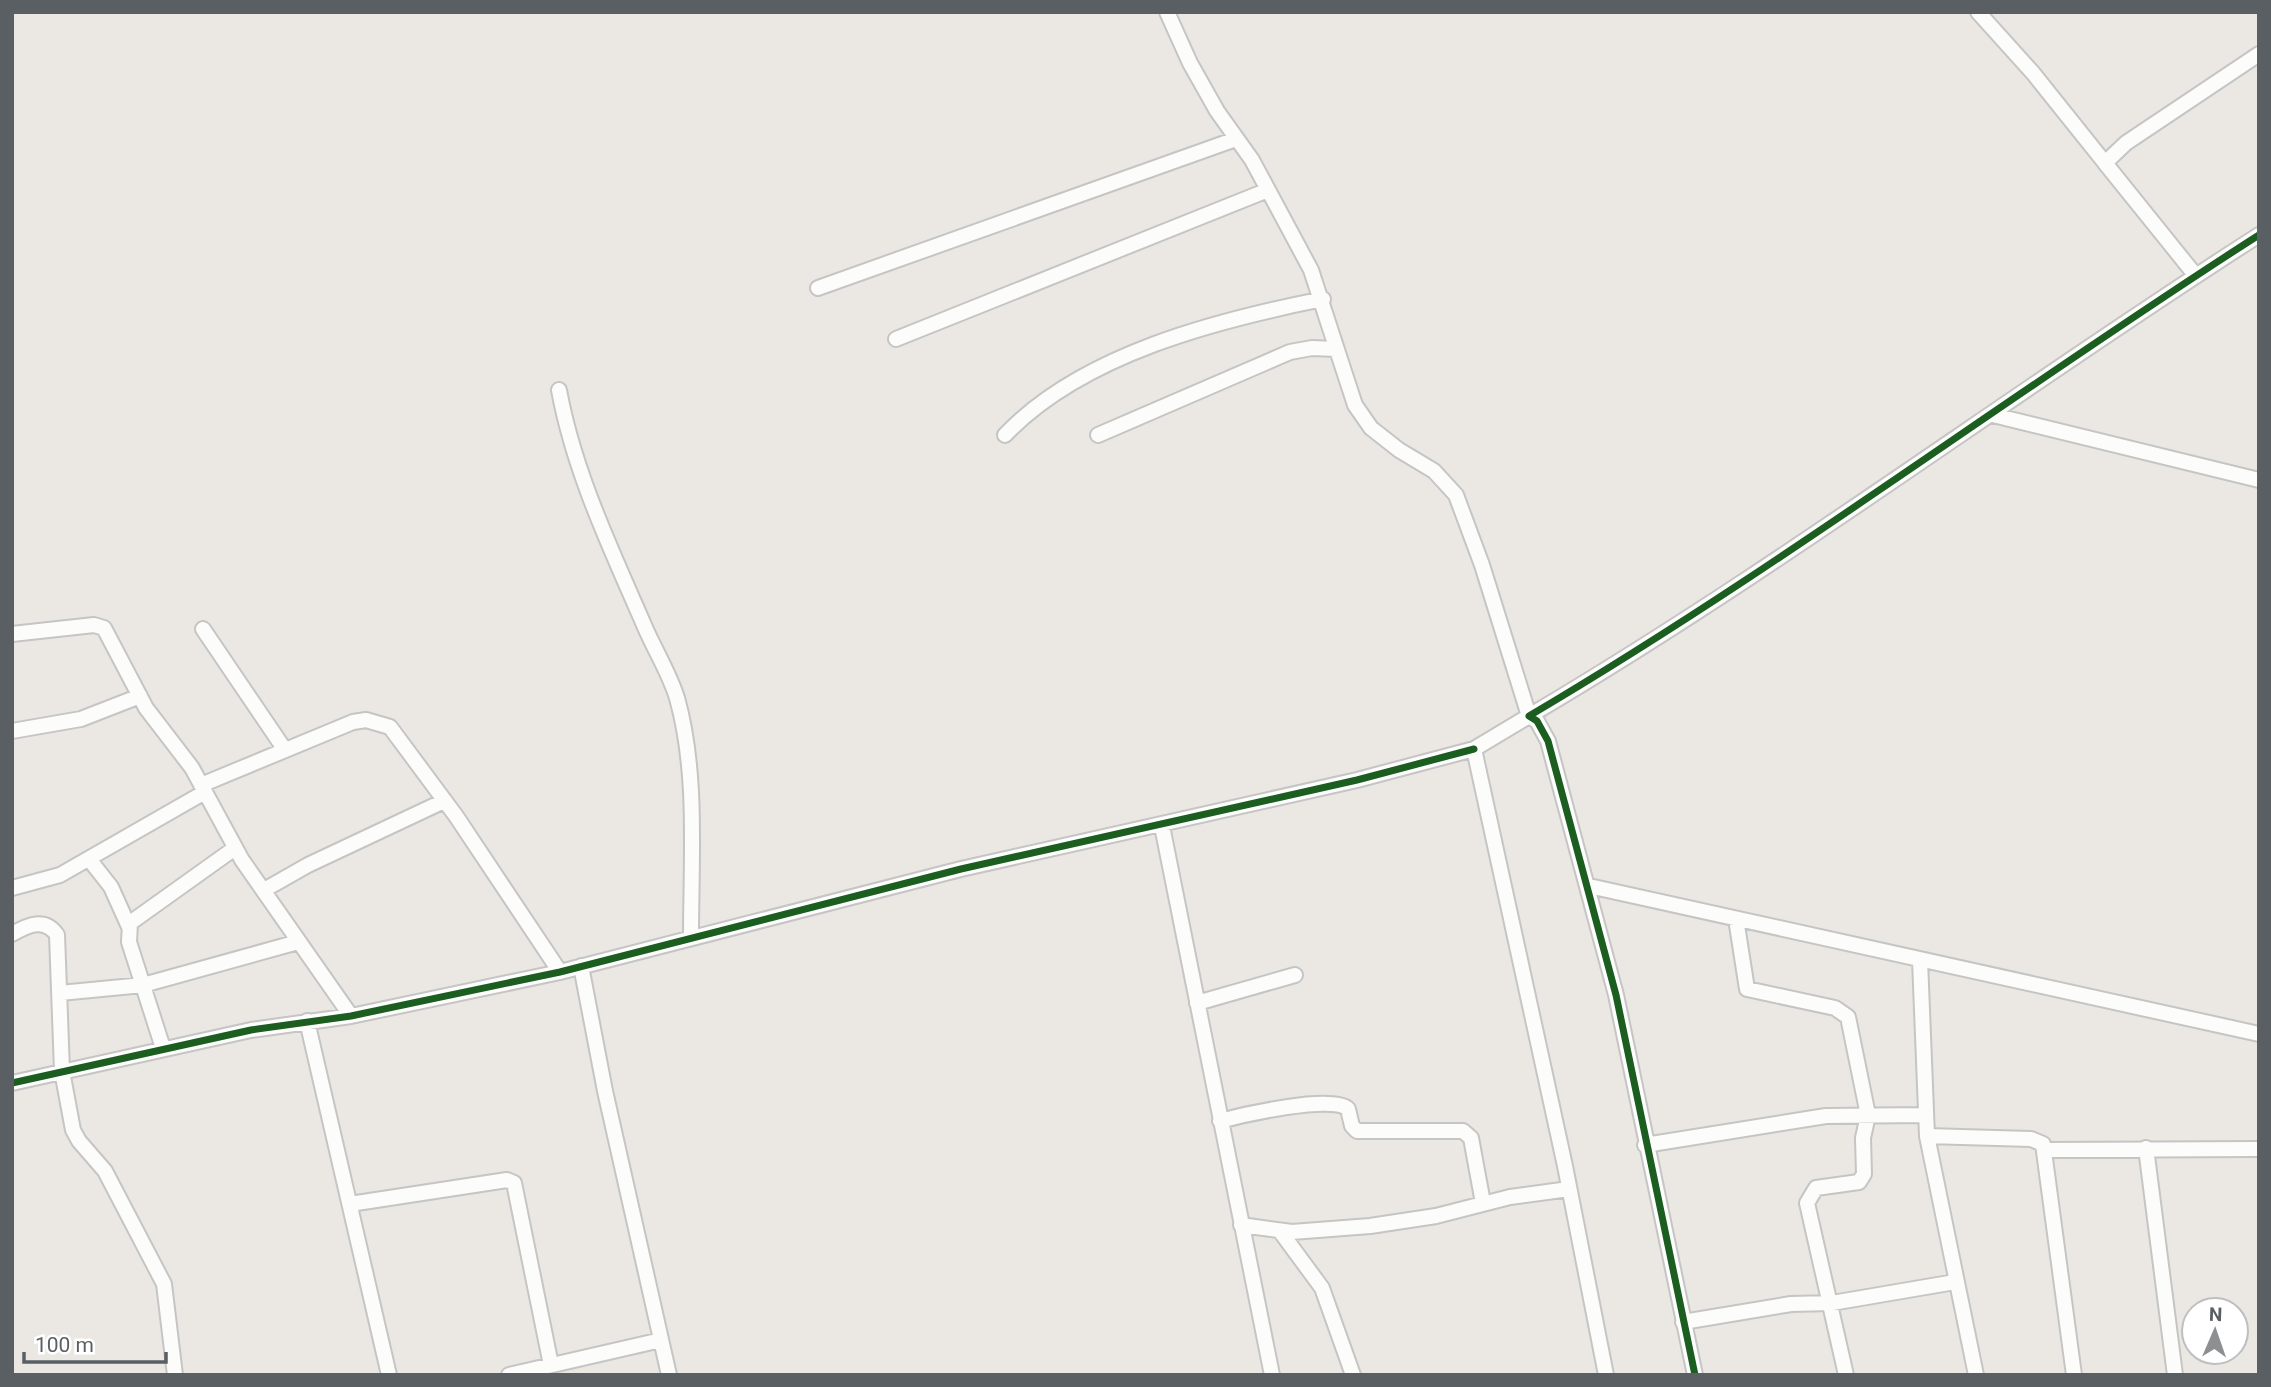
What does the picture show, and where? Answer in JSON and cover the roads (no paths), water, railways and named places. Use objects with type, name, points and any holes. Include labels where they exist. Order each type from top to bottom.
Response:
[{"type":"street","points":[[1167,12],[1190,63],[1268,190],[1311,270],[1323,299],[1355,405],[1371,428],[1399,450],[1434,471],[1456,495],[1482,565],[1529,716],[1537,722],[1548,741],[1589,886],[1618,1007],[1695,1375]]},
{"type":"street","points":[[1979,12],[2196,276]]},
{"type":"street","points":[[2105,163],[2126,144],[2259,54]]},
{"type":"street","points":[[818,288],[1236,139]]},
{"type":"street","points":[[896,339],[1268,190]]},
{"type":"street","points":[[12,1083],[163,1048],[307,1021],[351,1016],[560,972],[691,936],[961,869],[1357,780],[1474,749],[1620,663],[2259,235]]},
{"type":"street","points":[[1005,435],[1035,408],[1096,370],[1230,317],[1323,299]]},
{"type":"street","points":[[1098,435],[1290,352],[1312,348],[1336,349]]},
{"type":"street","points":[[559,390],[575,456],[619,567],[677,699],[687,762],[691,818],[691,936]]},
{"type":"street","points":[[1993,415],[2259,480]]},
{"type":"street","points":[[12,634],[99,625],[107,632],[140,696],[192,768],[235,848],[351,1016]]},
{"type":"street","points":[[203,629],[285,750]]},
{"type":"street","points":[[12,731],[80,719],[140,696]]},
{"type":"street","points":[[12,888],[50,880],[203,789],[285,750],[353,722],[378,722],[390,727],[444,801],[560,972]]},
{"type":"street","points":[[1474,749],[1569,1189],[1606,1375]]},
{"type":"street","points":[[264,890],[321,859],[444,801]]},
{"type":"street","points":[[1162,825],[1272,1375]]},
{"type":"street","points":[[129,927],[130,923],[235,848]]},
{"type":"street","points":[[89,859],[111,887],[129,927],[129,942],[163,1048]]},
{"type":"street","points":[[1589,886],[2259,1034]]},
{"type":"street","points":[[1736,919],[1747,989],[1835,1008],[1845,1014],[1868,1115],[1863,1138],[1863,1179],[1816,1188],[1807,1203],[1832,1303],[1846,1375]]},
{"type":"street","points":[[12,934],[33,924],[52,928],[57,935],[62,1071],[73,1130],[79,1142],[105,1171],[164,1284],[174,1375]]},
{"type":"street","points":[[60,993],[143,985],[298,942]]},
{"type":"street","points":[[1920,960],[1924,1115],[1955,1282],[1976,1375]]},
{"type":"street","points":[[581,966],[669,1375]]},
{"type":"street","points":[[1197,1003],[1295,975]]},
{"type":"street","points":[[307,1021],[389,1375]]},
{"type":"street","points":[[1220,1121],[1248,1114],[1333,1102],[1348,1109],[1352,1126],[1357,1131],[1464,1131],[1471,1138],[1483,1203]]},
{"type":"street","points":[[1645,1145],[1826,1116],[1924,1115]]},
{"type":"street","points":[[1927,1136],[2031,1139],[2043,1144],[2063,1313],[2074,1375]]},
{"type":"street","points":[[2146,1148],[2175,1375]]},
{"type":"street","points":[[2044,1150],[2259,1149]]},
{"type":"street","points":[[350,1205],[512,1181],[519,1201],[551,1365]]},
{"type":"street","points":[[1241,1225],[1280,1231],[1413,1220],[1483,1203],[1569,1189]]},
{"type":"street","points":[[1280,1231],[1322,1288],[1353,1375]]},
{"type":"street","points":[[1683,1322],[1791,1304],[1832,1303],[1955,1282]]},
{"type":"street","points":[[509,1375],[661,1340]]}]
